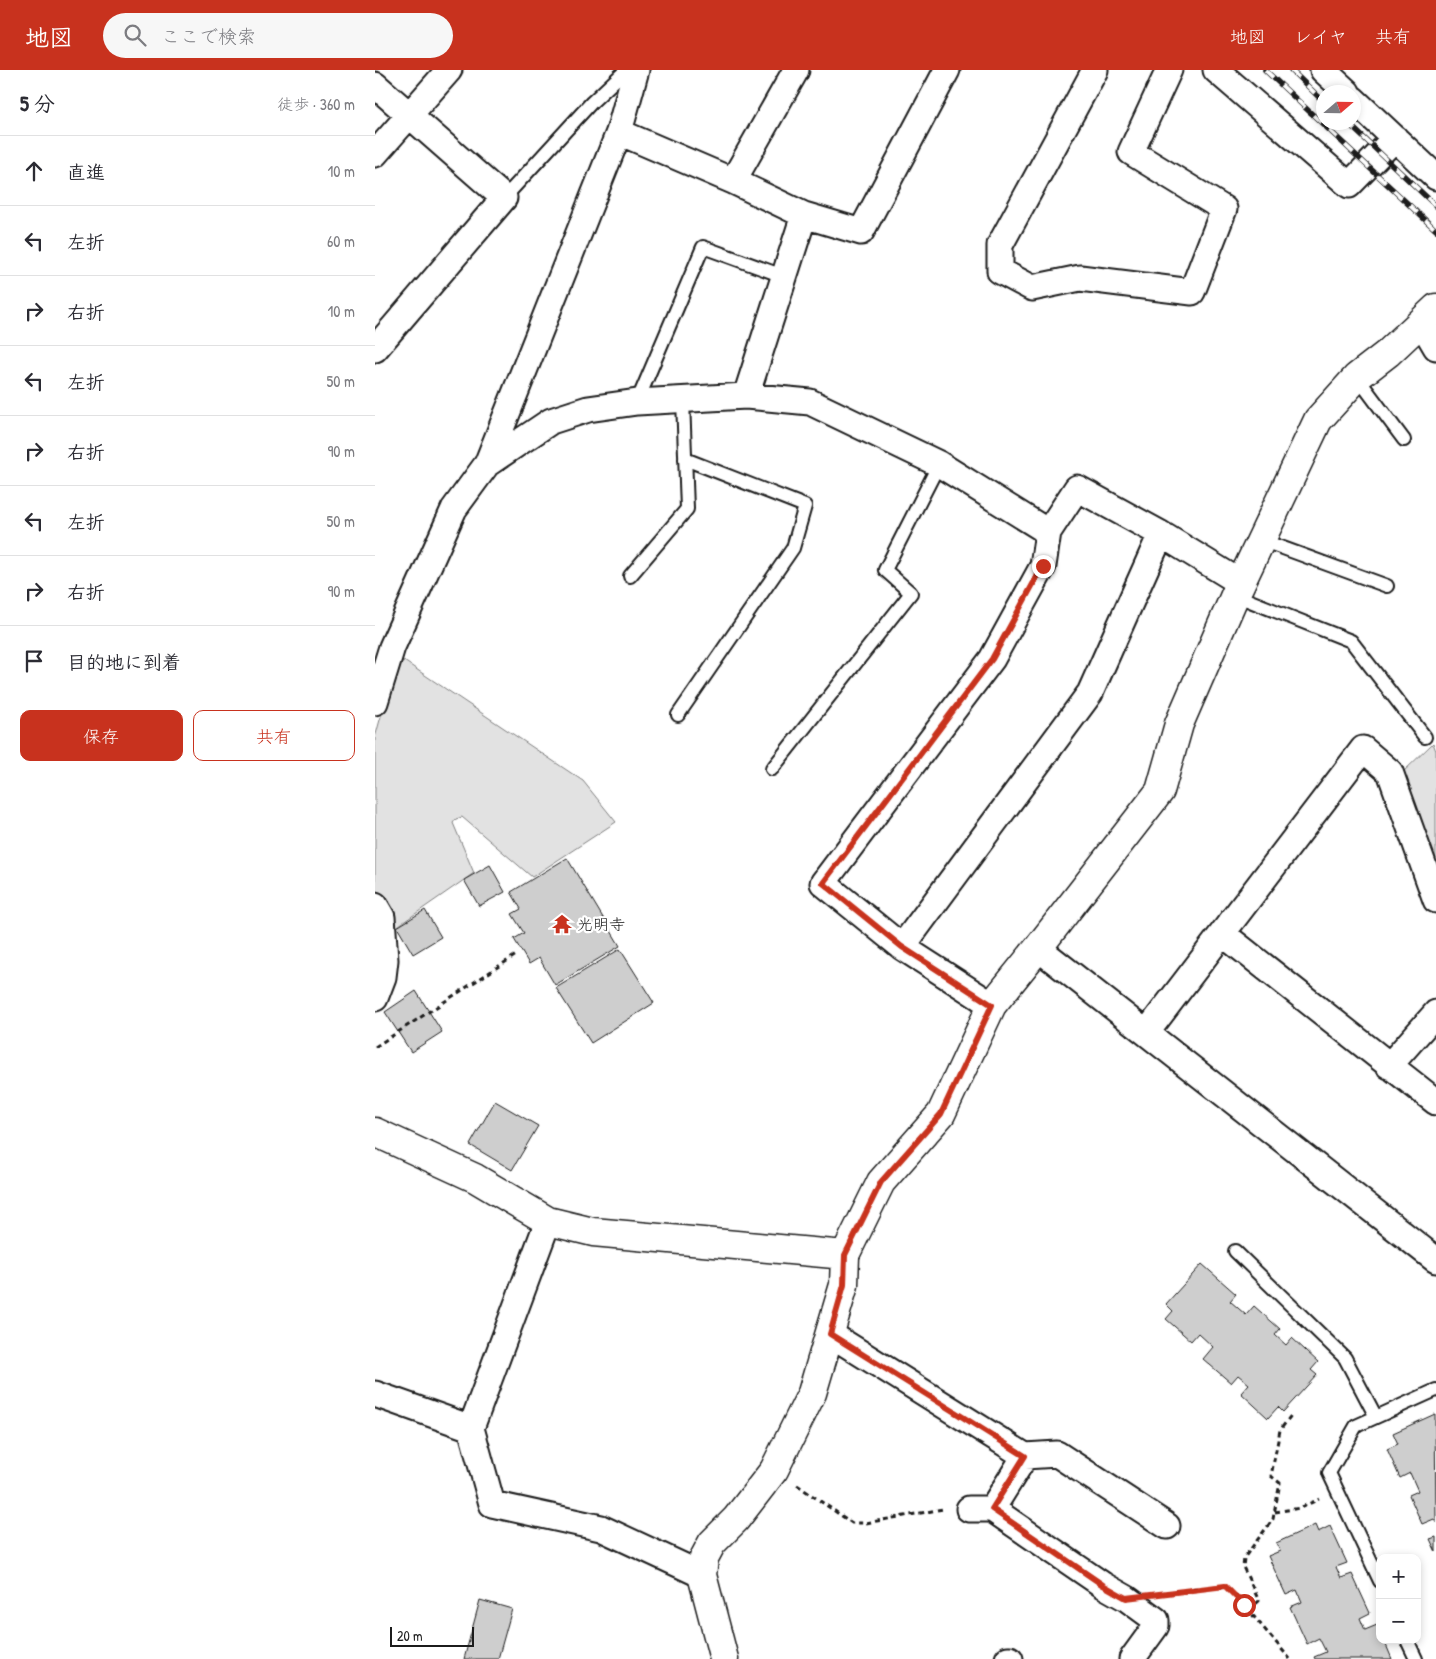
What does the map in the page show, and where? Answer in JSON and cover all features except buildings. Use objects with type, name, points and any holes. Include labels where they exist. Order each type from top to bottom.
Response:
[{"type":"street","points":[[375,154],[449,70]]},
{"type":"street","points":[[375,702],[392,647],[454,509],[487,464],[619,132],[635,70]]},
{"type":"street","points":[[733,181],[795,70]]},
{"type":"street","points":[[619,132],[733,181],[804,215],[861,232],[947,70]]},
{"type":"street","points":[[1095,70],[1000,245],[1001,271],[1031,288],[1080,278],[1192,292],[1224,210],[1131,152],[1169,70]]},
{"type":"street","points":[[1216,70],[1349,185],[1395,138]]},
{"type":"street","points":[[1323,70],[1339,85]]},
{"type":"street","points":[[375,86],[504,198],[375,349]]},
{"type":"street","points":[[1361,106],[1436,177]]},
{"type":"street","points":[[745,396],[804,215]]},
{"type":"street","points":[[725,1659],[702,1575],[704,1558],[713,1543],[737,1519],[774,1470],[812,1393],[844,1285],[845,1255],[881,1182],[941,1114],[992,1005],[1160,791],[1179,724],[1238,589],[1318,420],[1357,377],[1388,353],[1429,316],[1436,347]]},
{"type":"street","points":[[487,464],[551,421],[589,409],[637,402],[745,396],[810,402],[939,464],[1048,532]]},
{"type":"street","points":[[992,1005],[902,947],[823,883],[992,659],[1043,566],[1048,532],[1077,488],[1161,534],[1238,589]]},
{"type":"street","points":[[902,947],[1090,693],[1161,534]]},
{"type":"street","points":[[1147,1032],[1363,748],[1390,772],[1436,900]]},
{"type":"street","points":[[375,905],[382,917],[385,960],[378,983]]},
{"type":"street","points":[[1223,934],[1436,1102]]},
{"type":"street","points":[[1038,948],[1436,1260]]},
{"type":"street","points":[[1389,1066],[1436,1013]]},
{"type":"street","points":[[375,1132],[475,1178],[548,1221],[593,1232],[845,1255]]},
{"type":"street","points":[[548,1221],[471,1428],[492,1504],[601,1528],[702,1575]]},
{"type":"street","points":[[830,1334],[1025,1456],[1057,1454],[1167,1526]]},
{"type":"street","points":[[375,1395],[471,1428]]},
{"type":"street","points":[[1025,1456],[981,1509],[1126,1598],[1156,1620],[1156,1626],[1132,1659]]},
{"type":"lane","points":[[504,198],[592,102],[626,70]]},
{"type":"lane","points":[[637,402],[703,246],[783,276]]},
{"type":"lane","points":[[1357,377],[1405,440]]},
{"type":"lane","points":[[630,576],[687,510],[683,400]]},
{"type":"lane","points":[[678,715],[793,548],[805,506],[685,459]]},
{"type":"lane","points":[[772,769],[911,594],[885,570],[939,464]]},
{"type":"lane","points":[[1261,540],[1387,586]]},
{"type":"lane","points":[[1238,589],[1351,641],[1425,737]]},
{"type":"lane","points":[[1235,1251],[1345,1358],[1376,1417]]},
{"type":"lane","points":[[1376,1573],[1329,1473],[1356,1426],[1436,1390]]},
{"type":"lane","points":[[1409,1644],[1416,1659]]},
{"type":"path","points":[[375,1047],[516,955]]},
{"type":"path","points":[[1249,1610],[1259,1601],[1243,1567],[1244,1558],[1273,1519],[1280,1483],[1271,1476],[1280,1430],[1292,1414]]},
{"type":"path","points":[[774,1470],[853,1523],[866,1523],[942,1509],[981,1509]]},
{"type":"path","points":[[1275,1512],[1300,1508],[1337,1491]]},
{"type":"path","points":[[1126,1598],[1225,1586],[1249,1610],[1290,1659]]},
{"type":"shaded area","points":[[404,661],[583,781],[616,822],[532,877],[462,817],[456,819],[453,823],[474,873],[392,930],[388,912],[375,889],[375,738],[395,665]]},
{"type":"shaded area","points":[[1433,743],[1436,751],[1436,868],[1401,774]]},
{"type":"railway","points":[[1265,70],[1436,230]]},
{"type":"railway","points":[[1291,70],[1316,94]]},
{"type":"railway","points":[[1355,130],[1436,206]]},
{"type":"place","name":"光明寺","points":[[562,924]]},
{"type":"route","points":[[1043,566],[992,659],[823,883],[902,947],[992,1005],[941,1114],[881,1182],[845,1255],[844,1285],[830,1334],[1025,1456],[992,1509],[1103,1585],[1126,1598],[1225,1586],[1244,1605]]}]
